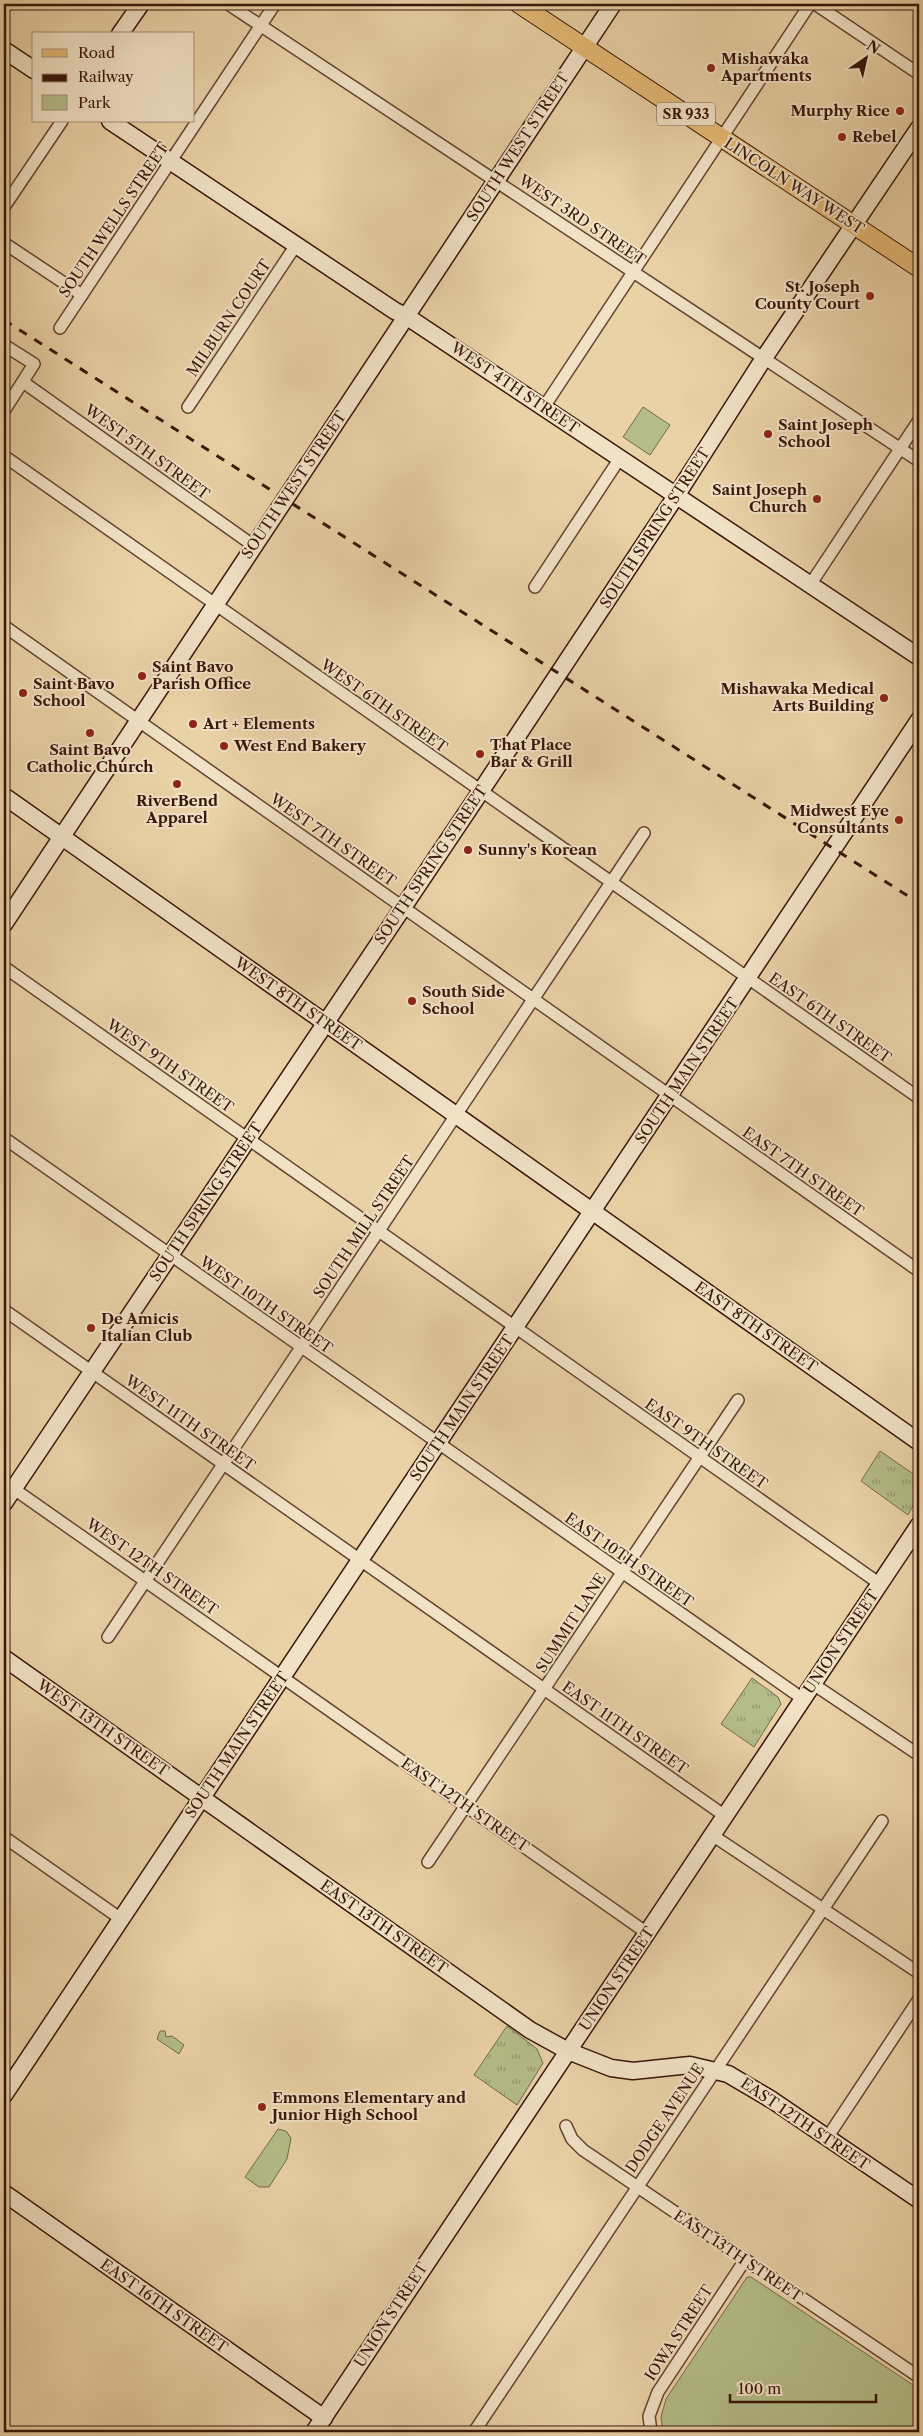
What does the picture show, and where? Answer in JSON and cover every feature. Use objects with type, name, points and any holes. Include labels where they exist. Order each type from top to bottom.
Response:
[{"type":"main road","name":"LINCOLN WAY WEST","points":[[519,4],[919,268]]},
{"type":"street","points":[[121,32],[140,4]]},
{"type":"street","name":"WEST 3RD STREET","points":[[228,4],[919,462]]},
{"type":"street","name":"SOUTH WELLS STREET","points":[[60,328],[275,4]]},
{"type":"street","name":"SOUTH WEST STREET","points":[[4,924],[613,4]]},
{"type":"street","points":[[544,407],[810,4]]},
{"type":"street","points":[[815,4],[919,74]]},
{"type":"street","points":[[4,50],[32,69]]},
{"type":"street","points":[[4,207],[61,122]]},
{"type":"street","name":"WEST 4TH STREET","points":[[111,122],[919,657]]},
{"type":"street","name":"SOUTH SPRING STREET","points":[[4,1503],[9,1485],[92,1372],[248,1140],[676,496],[764,358],[919,128]]},
{"type":"street","points":[[4,243],[82,295]]},
{"type":"street","name":"MILBURN COURT","points":[[188,407],[296,245]]},
{"type":"street","points":[[4,345],[34,364],[4,411]]},
{"type":"street","name":"WEST 5TH STREET","points":[[23,382],[254,546]]},
{"type":"street","points":[[810,585],[919,420]]},
{"type":"street","name":"WEST 6TH STREET","points":[[4,456],[748,979]]},
{"type":"street","points":[[534,587],[620,458]]},
{"type":"street","name":"WEST 7TH STREET","points":[[4,626],[670,1096]]},
{"type":"street","name":"SOUTH MAIN STREET","points":[[4,2095],[919,720]]},
{"type":"street","name":"WEST 8TH STREET","points":[[4,796],[593,1212]]},
{"type":"street","name":"SOUTH MILL STREET","points":[[108,1637],[644,833]]},
{"type":"street","name":"WEST 9TH STREET","points":[[4,967],[515,1327]]},
{"type":"street","name":"EAST 6TH STREET","points":[[748,979],[919,1098]]},
{"type":"street","name":"EAST 7TH STREET","points":[[670,1096],[919,1272]]},
{"type":"street","name":"WEST 10TH STREET","points":[[4,1138],[438,1444]]},
{"type":"street","name":"EAST 8TH STREET","points":[[593,1212],[919,1442]]},
{"type":"street","name":"WEST 11TH STREET","points":[[4,1310],[360,1561]]},
{"type":"street","name":"EAST 9TH STREET","points":[[515,1327],[880,1584]]},
{"type":"street","name":"SUMMIT LANE","points":[[428,1862],[738,1400]]},
{"type":"street","name":"EAST 10TH STREET","points":[[438,1444],[803,1699]]},
{"type":"street","name":"WEST 12TH STREET","points":[[9,1485],[282,1678]]},
{"type":"street","name":"UNION STREET","points":[[314,2432],[919,1525]]},
{"type":"street","name":"EAST 11TH STREET","points":[[360,1561],[725,1816]]},
{"type":"street","name":"WEST 13TH STREET","points":[[4,1658],[202,1798]]},
{"type":"street","name":"EAST 12TH STREET","points":[[282,1678],[647,1933]]},
{"type":"street","points":[[813,1684],[919,1755]]},
{"type":"street","name":"EAST 13TH STREET","points":[[202,1798],[511,2017],[568,2051]]},
{"type":"street","name":"DODGE AVENUE","points":[[474,2432],[882,1821]]},
{"type":"street","points":[[712,1836],[919,1973]]},
{"type":"street","points":[[4,1837],[121,1919]]},
{"type":"street","points":[[827,2138],[919,1999]]},
{"type":"street","name":"EAST 12TH STREET","points":[[568,2051],[603,2065],[624,2070],[645,2070],[678,2065],[715,2070],[744,2082],[919,2200]]},
{"type":"street","name":"EAST 13TH STREET","points":[[566,2126],[572,2139],[583,2150],[919,2377]]},
{"type":"street","name":"EAST 16TH STREET","points":[[4,2194],[324,2418]]},
{"type":"street","name":"IOWA STREET","points":[[650,2430],[650,2411],[658,2392],[746,2260]]},
{"type":"green space","points":[[643,407],[670,425],[650,455],[623,437]]},
{"type":"green space","points":[[880,1451],[919,1478],[919,1494],[908,1515],[861,1481]]},
{"type":"green space","points":[[752,1678],[778,1697],[781,1704],[754,1747],[721,1724]]},
{"type":"green space","points":[[507,2026],[537,2049],[543,2063],[517,2105],[474,2075]]},
{"type":"green space","points":[[160,2031],[165,2031],[166,2037],[172,2036],[184,2045],[179,2054],[157,2039]]},
{"type":"green space","points":[[278,2129],[286,2131],[291,2138],[287,2159],[269,2187],[259,2187],[245,2177]]},
{"type":"green space","points":[[747,2277],[751,2277],[919,2389],[919,2432],[663,2432],[661,2417],[666,2399]]},
{"type":"railway","points":[[4,320],[919,903]]},
{"type":"place","name":"Mishawaka Apartments","points":[[711,68]]},
{"type":"place","name":"Murphy Rice","points":[[900,111]]},
{"type":"place","name":"Rebel","points":[[842,137]]},
{"type":"place","name":"St. Joseph County Court","points":[[870,296]]},
{"type":"place","name":"Saint Joseph School","points":[[768,434]]},
{"type":"place","name":"Saint Joseph Church","points":[[817,499]]},
{"type":"place","name":"Saint Bavo Parish Office","points":[[142,676]]},
{"type":"place","name":"Saint Bavo School","points":[[23,693]]},
{"type":"place","name":"Mishawaka Medical Arts Building","points":[[884,698]]},
{"type":"place","name":"Art + Elements","points":[[193,724]]},
{"type":"place","name":"Saint Bavo Catholic Church","points":[[90,733]]},
{"type":"place","name":"West End Bakery","points":[[224,746]]},
{"type":"place","name":"That Place Bar & Grill","points":[[480,754]]},
{"type":"place","name":"RiverBend Apparel","points":[[177,784]]},
{"type":"place","name":"Midwest Eye Consultants","points":[[899,820]]},
{"type":"place","name":"Sunny's Korean","points":[[468,850]]},
{"type":"place","name":"South Side School","points":[[412,1001]]},
{"type":"place","name":"De Amicis Italian Club","points":[[91,1328]]},
{"type":"place","name":"Emmons Elementary and Junior High School","points":[[262,2107]]}]
